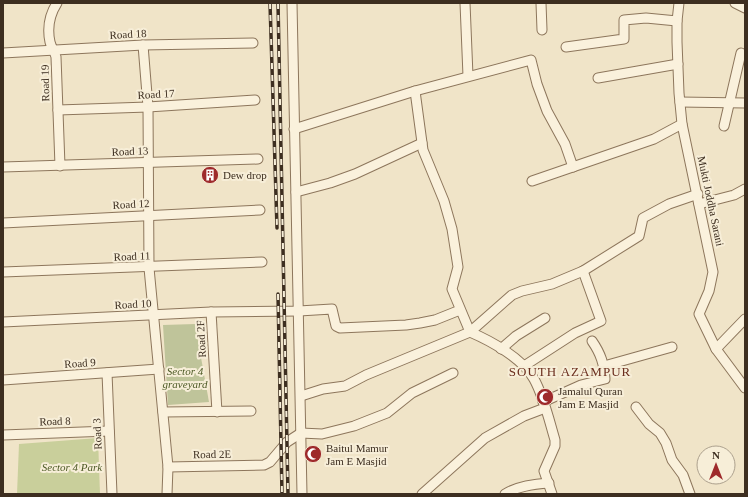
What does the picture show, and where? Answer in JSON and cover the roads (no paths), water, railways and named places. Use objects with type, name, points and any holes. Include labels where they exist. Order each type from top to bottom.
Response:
[{"type":"street","name":"Road 19","points":[[57,3],[53,10],[50,22],[50,42],[56,57],[60,166]]},
{"type":"street","points":[[292,3],[302,494]]},
{"type":"street","points":[[465,3],[468,76]]},
{"type":"street","points":[[541,3],[542,30]]},
{"type":"street","name":"Mukti Joddha Sarani","points":[[679,3],[677,21],[678,64],[682,124],[698,194],[713,272],[709,291],[699,314],[716,349],[745,388]]},
{"type":"street","points":[[735,3],[745,8]]},
{"type":"street","points":[[566,47],[624,39],[624,20],[646,18],[677,21]]},
{"type":"street","name":"Road 18","points":[[3,53],[144,45],[253,43]]},
{"type":"street","points":[[144,45],[148,107],[149,268],[152,315],[159,369],[168,466],[167,494]]},
{"type":"street","points":[[724,126],[741,53]]},
{"type":"street","points":[[294,129],[415,91],[531,60],[537,84],[548,111],[565,144],[573,167]]},
{"type":"street","points":[[598,78],[678,64]]},
{"type":"street","points":[[415,91],[423,150],[444,201],[452,229],[458,267],[452,289],[470,332],[501,348],[524,366],[534,378],[555,440],[555,446],[544,471],[552,494]]},
{"type":"street","name":"Road 17","points":[[58,110],[148,107],[255,100]]},
{"type":"street","points":[[680,102],[745,103]]},
{"type":"street","points":[[532,181],[654,139],[682,124]]},
{"type":"street","points":[[296,192],[343,178],[422,143]]},
{"type":"street","name":"Road 13","points":[[3,167],[258,159]]},
{"type":"street","points":[[699,204],[734,195],[745,189]]},
{"type":"street","points":[[301,396],[323,389],[345,386],[366,375],[470,332],[512,295],[522,291],[552,284],[583,271],[639,236],[643,218],[669,204],[698,194]]},
{"type":"street","name":"Road 12","points":[[3,223],[260,210]]},
{"type":"street","name":"Road 11","points":[[3,272],[149,268],[262,262]]},
{"type":"street","points":[[524,366],[575,333],[601,321],[583,271]]},
{"type":"street","name":"Road 10","points":[[3,322],[212,312],[264,312],[332,309],[336,326],[340,328],[420,323],[435,320],[460,310]]},
{"type":"street","name":"Road 2F","points":[[212,312],[217,412]]},
{"type":"street","points":[[501,348],[516,336],[545,318]]},
{"type":"street","points":[[716,349],[745,318]]},
{"type":"street","points":[[422,494],[485,438],[581,385],[605,379],[602,357],[592,341]]},
{"type":"street","points":[[604,366],[672,347]]},
{"type":"street","name":"Road 9","points":[[3,380],[159,369]]},
{"type":"street","name":"Road 3","points":[[106,373],[112,494]]},
{"type":"street","points":[[301,433],[322,434],[354,426],[386,413],[412,393],[453,373]]},
{"type":"street","points":[[636,407],[648,424],[660,433],[666,443],[672,460],[683,475],[690,494]]},
{"type":"street","points":[[163,412],[251,411]]},
{"type":"street","name":"Road 8","points":[[3,435],[109,431]]},
{"type":"street","name":"Road 2E","points":[[168,466],[264,465],[270,462],[288,442],[301,433]]},
{"type":"street","points":[[505,494],[509,491],[534,484],[548,483]]},
{"type":"railway","points":[[270,3],[277,228]]},
{"type":"railway","points":[[278,3],[288,494]]},
{"type":"railway","points":[[278,294],[282,494]]},
{"type":"place","name":"Dew drop","points":[[210,175]]},
{"type":"place","name":"Jamalul Quran Jam E Masjid","points":[[545,397]]},
{"type":"place","name":"Baitul Mamur Jam E Masjid","points":[[313,454]]},
{"type":"district","name":"SOUTH AZAMPUR","points":[[570,371]]},
{"type":"park label","name":"Sector 4 graveyard","points":[[185,377]]},
{"type":"park label","name":"Sector 4 Park","points":[[72,467]]}]
